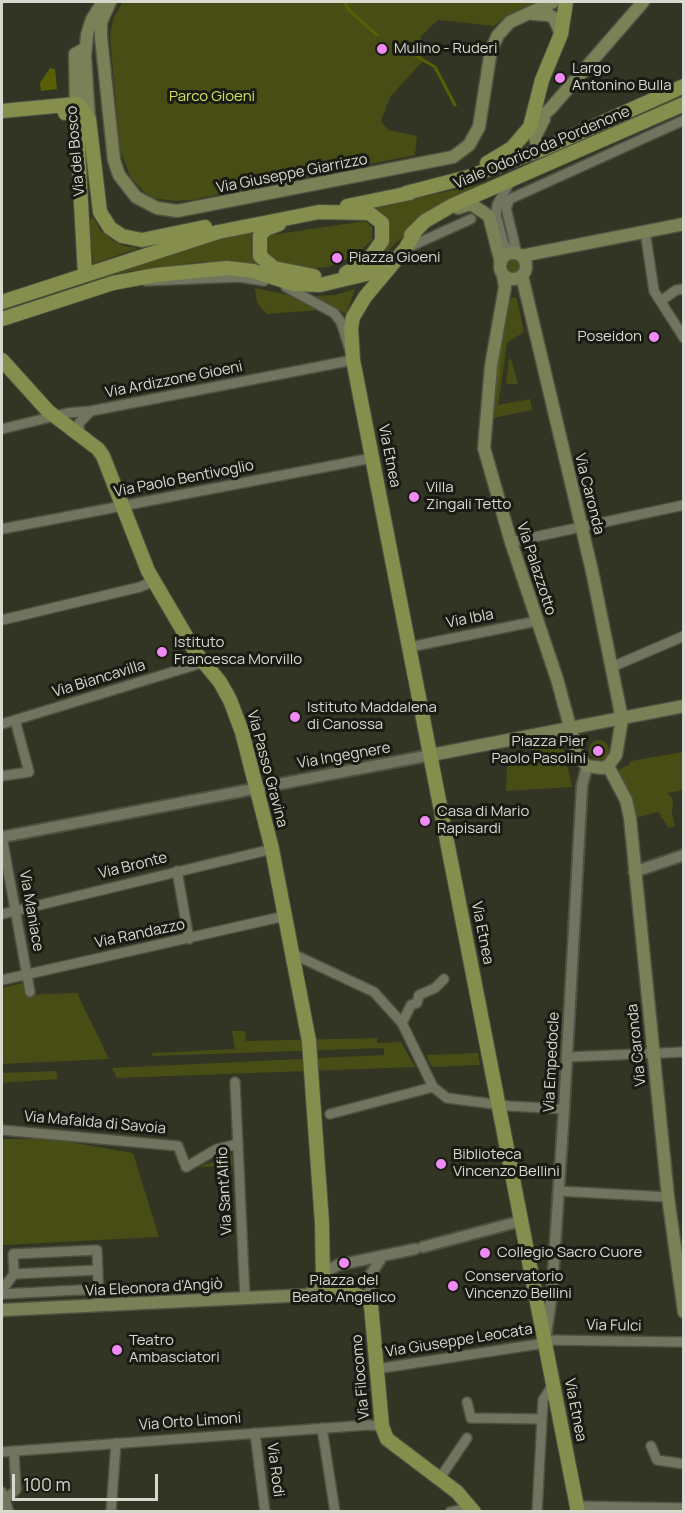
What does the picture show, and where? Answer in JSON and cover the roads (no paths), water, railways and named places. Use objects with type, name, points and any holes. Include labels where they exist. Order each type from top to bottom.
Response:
[{"type":"main road","name":"Via del Bosco","points":[[104,2],[92,19],[86,48],[87,92],[97,203],[103,218],[116,232],[130,238],[152,239],[248,218],[287,217]]},
{"type":"main road","points":[[103,58],[101,22],[110,2]]},
{"type":"main road","name":"Via Giuseppe Giarrizzo","points":[[103,58],[111,151],[119,174],[127,188],[146,203],[177,211],[438,162],[453,157],[469,145],[479,127],[491,50],[498,35],[510,22],[554,2]]},
{"type":"main road","points":[[530,127],[539,93],[561,34],[566,2]]},
{"type":"main road","points":[[2,302],[192,239],[408,193],[500,157],[512,148],[551,108],[643,2]]},
{"type":"main road","points":[[526,15],[549,15],[554,18],[561,34]]},
{"type":"main road","points":[[89,119],[77,107],[75,54],[86,48],[92,48],[103,58]]},
{"type":"main road","name":"Viale Odorico da Pordenone","points":[[408,193],[468,177],[543,149],[684,86]]},
{"type":"main road","points":[[2,119],[77,107],[87,92]]},
{"type":"main road","name":"Viale Odorico da Pordenone","points":[[418,235],[437,214],[684,105]]},
{"type":"main road","name":"Via del Bosco","points":[[77,107],[85,275]]},
{"type":"main road","points":[[2,111],[77,107]]},
{"type":"main road","points":[[543,149],[537,145],[535,137],[551,108]]},
{"type":"main road","name":"Via Palazzotto","points":[[437,214],[471,204],[480,207],[489,216],[505,287],[491,366],[483,437],[511,542],[572,729],[578,756],[587,766]]},
{"type":"main road","points":[[320,285],[341,276],[358,268],[374,256],[382,241],[382,223],[377,217],[363,212],[319,212],[266,229],[260,235],[260,256],[274,268],[300,275],[341,276],[366,274]]},
{"type":"main road","points":[[517,254],[526,266],[522,276],[512,279],[502,269],[506,256],[517,254],[684,224]]},
{"type":"main road","points":[[2,319],[123,280],[205,270],[253,271],[294,284],[320,285],[366,274],[418,235]]},
{"type":"main road","name":"Via Etnea","points":[[418,235],[365,297],[353,317],[354,360],[577,1509]]},
{"type":"main road","name":"Via Caronda","points":[[522,276],[582,528],[622,719]]},
{"type":"main road","name":"Via Passo Gravina","points":[[2,360],[55,417],[79,434],[103,456],[154,581],[180,628],[220,682],[238,717],[272,849],[293,954]]},
{"type":"main road","name":"Via Ingegnere","points":[[431,755],[684,706]]},
{"type":"main road","points":[[587,766],[612,772],[622,719]]},
{"type":"main road","name":"Via Caronda","points":[[612,772],[626,800],[668,1197],[684,1312]]},
{"type":"main road","points":[[293,954],[309,1041],[322,1223],[323,1276],[339,1295],[365,1298],[371,1305]]},
{"type":"main road","name":"Via Eleonora d'Angiò","points":[[2,1310],[308,1295],[314,1292],[323,1276]]},
{"type":"main road","name":"Via Filocomo","points":[[371,1305],[382,1426],[393,1445],[440,1478],[473,1510]]},
{"type":"street","points":[[539,93],[548,100],[551,108]]},
{"type":"street","points":[[517,254],[506,208],[510,199],[684,120]]},
{"type":"street","points":[[510,182],[497,205],[496,214],[504,245],[517,254]]},
{"type":"street","points":[[418,235],[471,219]]},
{"type":"street","points":[[645,231],[654,291],[684,338]]},
{"type":"street","points":[[123,280],[168,282],[239,277],[254,278],[293,290],[334,312],[341,322],[354,360]]},
{"type":"street","points":[[661,301],[676,290],[684,289]]},
{"type":"street","name":"Via Ardizzone Gioeni","points":[[2,429],[82,411],[354,360]]},
{"type":"street","points":[[79,434],[79,423],[91,411]]},
{"type":"street","name":"Via Paolo Bentivoglio","points":[[2,529],[372,458]]},
{"type":"street","points":[[511,542],[684,505]]},
{"type":"street","points":[[2,620],[140,587],[154,581]]},
{"type":"street","name":"Via Ibla","points":[[410,647],[537,621]]},
{"type":"street","points":[[612,667],[684,636]]},
{"type":"street","name":"Via Biancavilla","points":[[2,724],[204,662]]},
{"type":"street","points":[[2,776],[29,772],[15,720]]},
{"type":"street","name":"Via Ingegnere","points":[[2,837],[431,755]]},
{"type":"street","name":"Via Empedocle","points":[[545,1340],[552,1292],[582,786],[587,766]]},
{"type":"street","name":"Via Maniace","points":[[2,837],[30,992]]},
{"type":"street","name":"Via Bronte","points":[[2,914],[272,849]]},
{"type":"street","points":[[634,872],[684,855]]},
{"type":"street","points":[[177,871],[189,939]]},
{"type":"street","name":"Via Randazzo","points":[[2,980],[285,916]]},
{"type":"street","points":[[293,954],[374,992],[402,1023],[433,1087],[447,1098],[564,1108]]},
{"type":"street","points":[[402,1023],[411,1005],[417,1003],[419,995],[435,988],[444,979]]},
{"type":"street","points":[[567,1057],[684,1052]]},
{"type":"street","name":"Via Sant'Alfio","points":[[235,1082],[245,1298]]},
{"type":"street","points":[[330,1114],[433,1087]]},
{"type":"street","name":"Via Mafalda di Savoia","points":[[2,1130],[178,1146],[186,1167],[217,1149],[238,1144]]},
{"type":"street","points":[[558,1191],[668,1197]]},
{"type":"street","points":[[323,1276],[338,1265],[381,1258],[521,1221]]},
{"type":"street","points":[[2,1292],[14,1274],[13,1254],[96,1250],[99,1306]]},
{"type":"street","points":[[371,1305],[370,1276],[381,1258]]},
{"type":"street","points":[[14,1274],[98,1270]]},
{"type":"street","points":[[2,1292],[99,1289]]},
{"type":"street","name":"Via Fulci","points":[[545,1340],[684,1342]]},
{"type":"street","name":"Via Giuseppe Leocata","points":[[376,1370],[532,1345],[545,1340]]},
{"type":"street","points":[[537,1512],[543,1400],[554,1383]]},
{"type":"street","points":[[467,1402],[471,1418],[542,1419]]},
{"type":"street","name":"Via Orto Limoni","points":[[2,1452],[322,1428],[382,1426]]},
{"type":"street","points":[[322,1428],[335,1512]]},
{"type":"street","name":"Via Rodi","points":[[255,1433],[265,1512]]},
{"type":"street","points":[[440,1478],[467,1438]]},
{"type":"street","points":[[111,1512],[116,1443]]},
{"type":"street","points":[[651,1446],[657,1460],[684,1464]]},
{"type":"street","points":[[9,1512],[3,1496],[16,1490],[14,1450]]},
{"type":"street","points":[[577,1509],[684,1508]]},
{"type":"street","points":[[450,1512],[473,1510]]},
{"type":"waterway","points":[[345,2],[349,10],[377,35]]},
{"type":"waterway","points":[[394,43],[435,67],[455,105]]},
{"type":"waterway","points":[[495,393],[503,331]]},
{"type":"place","name":"Mulino - Ruderi","points":[[382,49]]},
{"type":"place","name":"Largo Antonino Bulla","points":[[560,78]]},
{"type":"place","name":"Piazza Gioeni","points":[[337,258]]},
{"type":"place","name":"Poseidon","points":[[654,337]]},
{"type":"place","name":"Villa Zingali Tetto","points":[[414,497]]},
{"type":"place","name":"Istituto Francesca Morvillo","points":[[162,652]]},
{"type":"place","name":"Istituto Maddalena di Canossa","points":[[295,717]]},
{"type":"place","name":"Piazza Pier Paolo Pasolini","points":[[598,751]]},
{"type":"place","name":"Casa di Mario Rapisardi","points":[[425,821]]},
{"type":"place","name":"Biblioteca Vincenzo Bellini","points":[[441,1164]]},
{"type":"place","name":"Collegio Sacro Cuore","points":[[485,1253]]},
{"type":"place","name":"Piazza del Beato Angelico","points":[[344,1263]]},
{"type":"place","name":"Conservatorio Vincenzo Bellini","points":[[453,1286]]},
{"type":"place","name":"Teatro Ambasciatori","points":[[117,1350]]},
{"type":"park label","name":"Parco Gioeni","points":[[212,97]]}]
